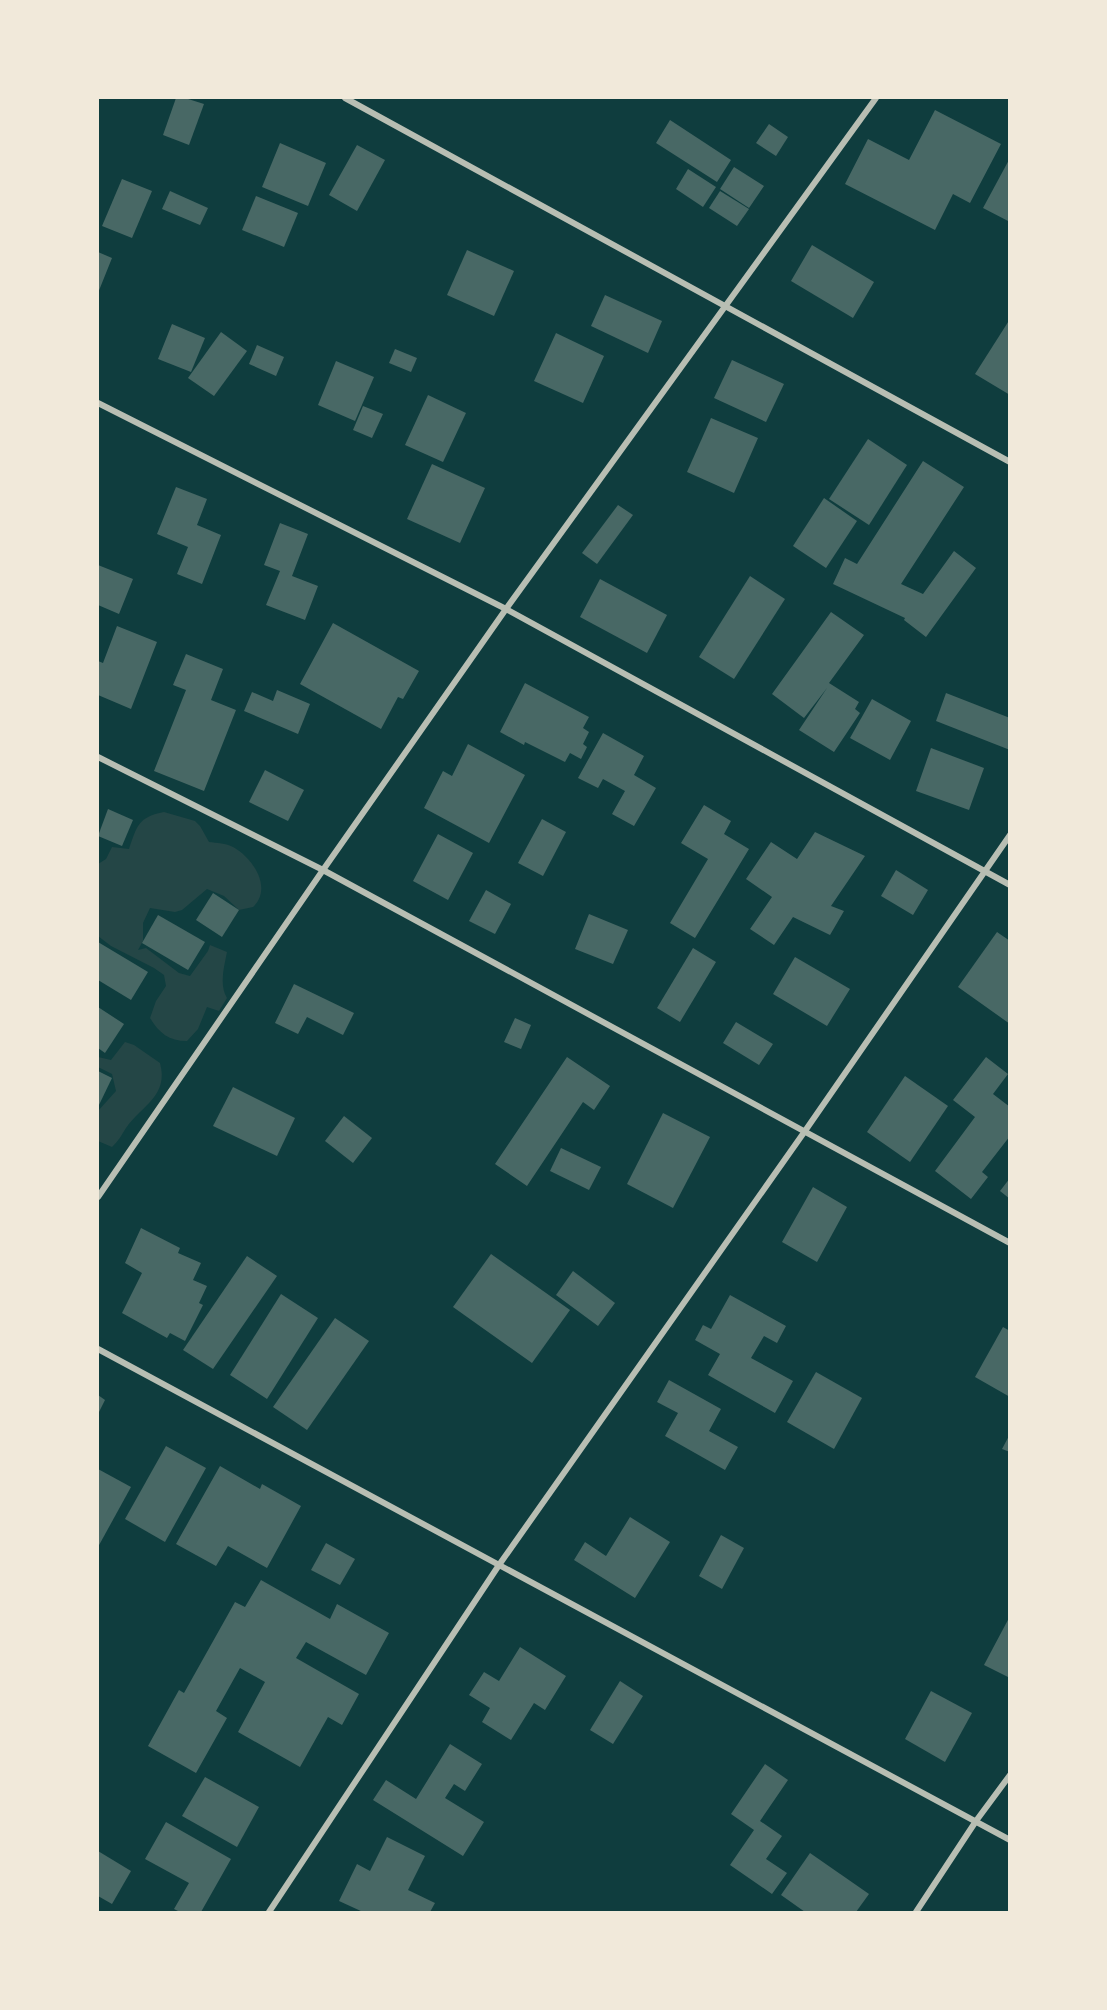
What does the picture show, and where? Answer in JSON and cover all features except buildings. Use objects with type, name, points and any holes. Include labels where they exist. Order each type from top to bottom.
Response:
[{"type":"street","points":[[345,98],[1010,462]]},
{"type":"street","points":[[98,1197],[506,609],[876,98]]},
{"type":"street","points":[[98,404],[506,609],[1010,885]]},
{"type":"street","points":[[98,757],[323,870],[1010,1243]]},
{"type":"street","points":[[269,1912],[500,1565],[1010,835]]},
{"type":"street","points":[[98,1349],[1010,1840]]},
{"type":"street","points":[[916,1912],[976,1821],[1010,1776]]},
{"type":"shaded area","points":[[164,812],[195,821],[209,842],[227,845],[240,852],[253,866],[261,883],[259,899],[253,907],[239,910],[224,896],[207,889],[182,910],[175,912],[150,908],[143,923],[143,941],[138,950],[146,948],[179,973],[190,976],[210,945],[227,952],[223,987],[227,998],[219,1011],[207,1007],[198,1029],[187,1041],[175,1040],[165,1035],[150,1018],[156,1001],[166,986],[164,975],[111,946],[98,936],[98,864],[106,859],[112,847],[129,849],[140,824],[155,814]]},
{"type":"shaded area","points":[[125,1042],[134,1045],[160,1063],[161,1084],[152,1099],[132,1120],[112,1147],[98,1141],[98,1111],[116,1091],[112,1074],[98,1067],[98,1057],[111,1060]]}]
